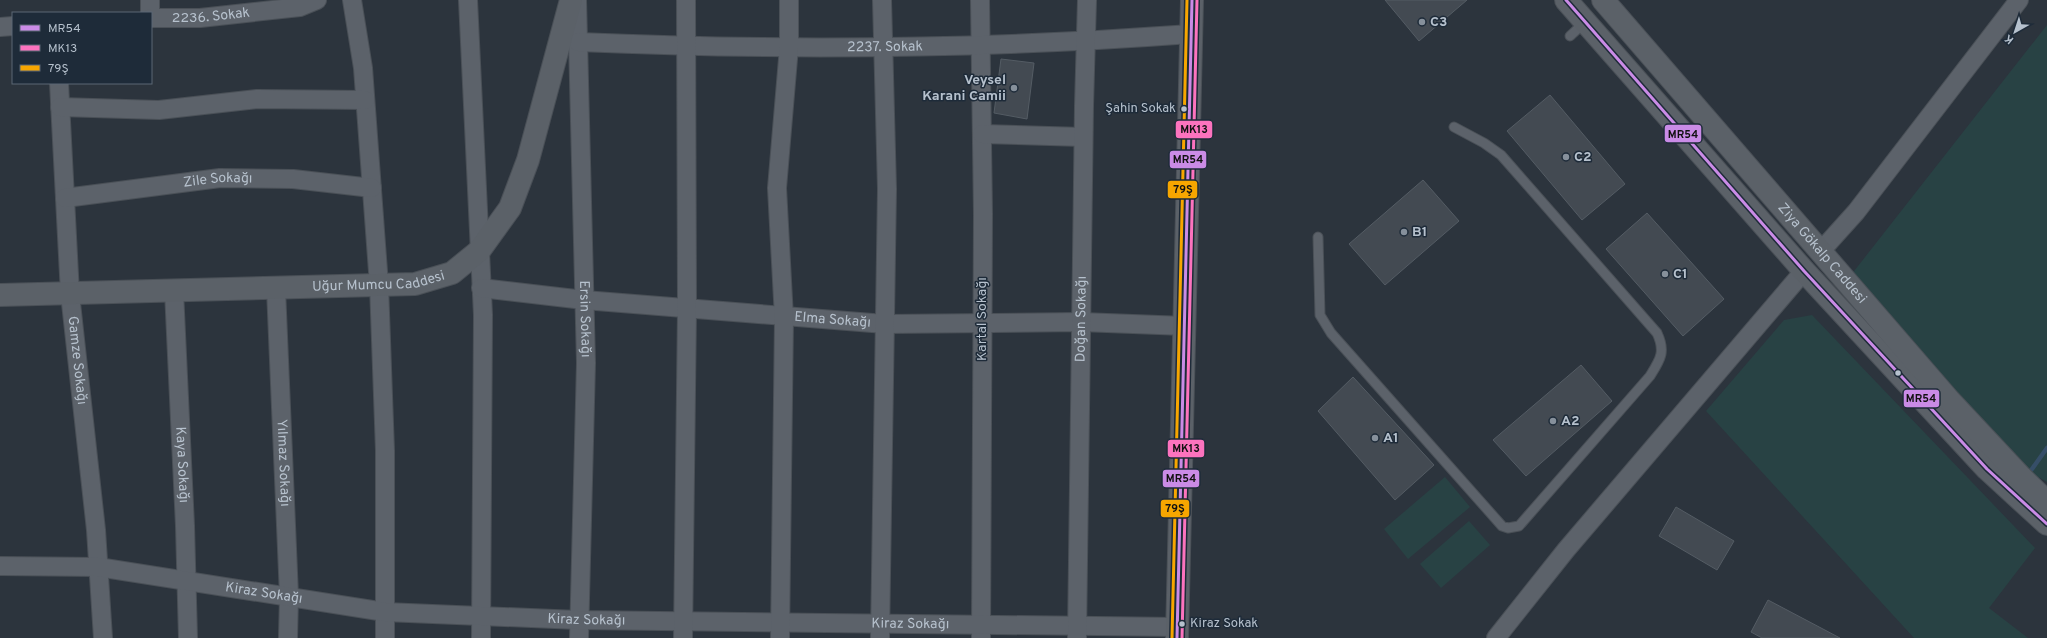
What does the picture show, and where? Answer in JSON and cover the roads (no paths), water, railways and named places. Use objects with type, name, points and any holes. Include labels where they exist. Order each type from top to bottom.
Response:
[{"type":"street","points":[[150,0],[150,12]]},
{"type":"street","name":"2236. Sokak","points":[[152,18],[200,18],[300,7],[317,0]]},
{"type":"street","points":[[352,0],[363,68],[379,285],[385,451],[385,638]]},
{"type":"street","points":[[468,0],[483,315],[481,638]]},
{"type":"street","name":"Uğur Mumcu Caddesi","points":[[0,294],[70,294],[415,284],[452,273],[479,251],[510,208],[528,160],[571,0]]},
{"type":"street","name":"Ersin Sokağı","points":[[577,0],[586,363],[578,620],[579,638]]},
{"type":"street","points":[[683,630],[686,309],[686,0]]},
{"type":"street","points":[[779,630],[784,318],[777,188],[789,47],[789,0]]},
{"type":"street","points":[[880,631],[887,189],[882,0]]},
{"type":"street","name":"Kartal Sokağı","points":[[980,0],[982,134],[981,631]]},
{"type":"street","name":"Doğan Sokağı","points":[[1078,632],[1083,137],[1087,0]]},
{"type":"street","points":[[1177,632],[1192,0]]},
{"type":"street","name":"Ziya Gökalp Caddesi","points":[[1566,0],[1577,29],[1987,469],[2047,524]]},
{"type":"street","points":[[1496,638],[1566,550],[1820,252],[1856,212],[2019,0]]},
{"type":"street","points":[[1577,29],[1604,2]]},
{"type":"street","name":"Ziya Gökalp Caddesi","points":[[1604,2],[1949,400],[2020,477],[2047,502]]},
{"type":"street","points":[[0,27],[12,26]]},
{"type":"street","name":"2237. Sokak","points":[[578,42],[686,47],[884,47],[1085,42],[1191,34]]},
{"type":"street","name":"Gamze Sokağı","points":[[59,84],[70,294],[98,567],[103,638]]},
{"type":"street","points":[[60,107],[158,110],[257,99],[365,100]]},
{"type":"street","points":[[982,134],[1083,137]]},
{"type":"street","name":"Zile Sokağı","points":[[65,198],[220,178],[293,179],[372,188]]},
{"type":"street","name":"Elma Sokağı","points":[[481,288],[584,300],[784,318],[884,324],[1081,322],[1185,326]]},
{"type":"street","name":"Yılmaz Sokağı","points":[[276,289],[289,596],[288,638]]},
{"type":"street","name":"Kaya Sokağı","points":[[174,291],[188,638]]},
{"type":"street","name":"Kiraz Sokağı","points":[[0,566],[98,567],[385,612],[578,620],[683,630],[1177,632]]},
{"type":"lane","points":[[1318,237],[1320,316],[1331,333],[1502,526],[1508,528],[1519,526],[1650,376],[1660,359],[1662,345],[1657,333],[1501,155],[1484,143],[1454,127]]},
{"type":"waterway","points":[[2032,469],[2047,448]]},
{"type":"place","name":"C3","points":[[1422,22]]},
{"type":"place","name":"Veysel Karani Camii","points":[[1014,88]]},
{"type":"place","name":"Şahin Sokak","points":[[1184,109]]},
{"type":"place","name":"C2","points":[[1566,157]]},
{"type":"place","name":"B1","points":[[1404,232]]},
{"type":"place","name":"C1","points":[[1665,274]]},
{"type":"place","name":"A2","points":[[1553,421]]},
{"type":"place","name":"A1","points":[[1375,438]]},
{"type":"place","name":"Kiraz Sokak","points":[[1182,624]]}]
